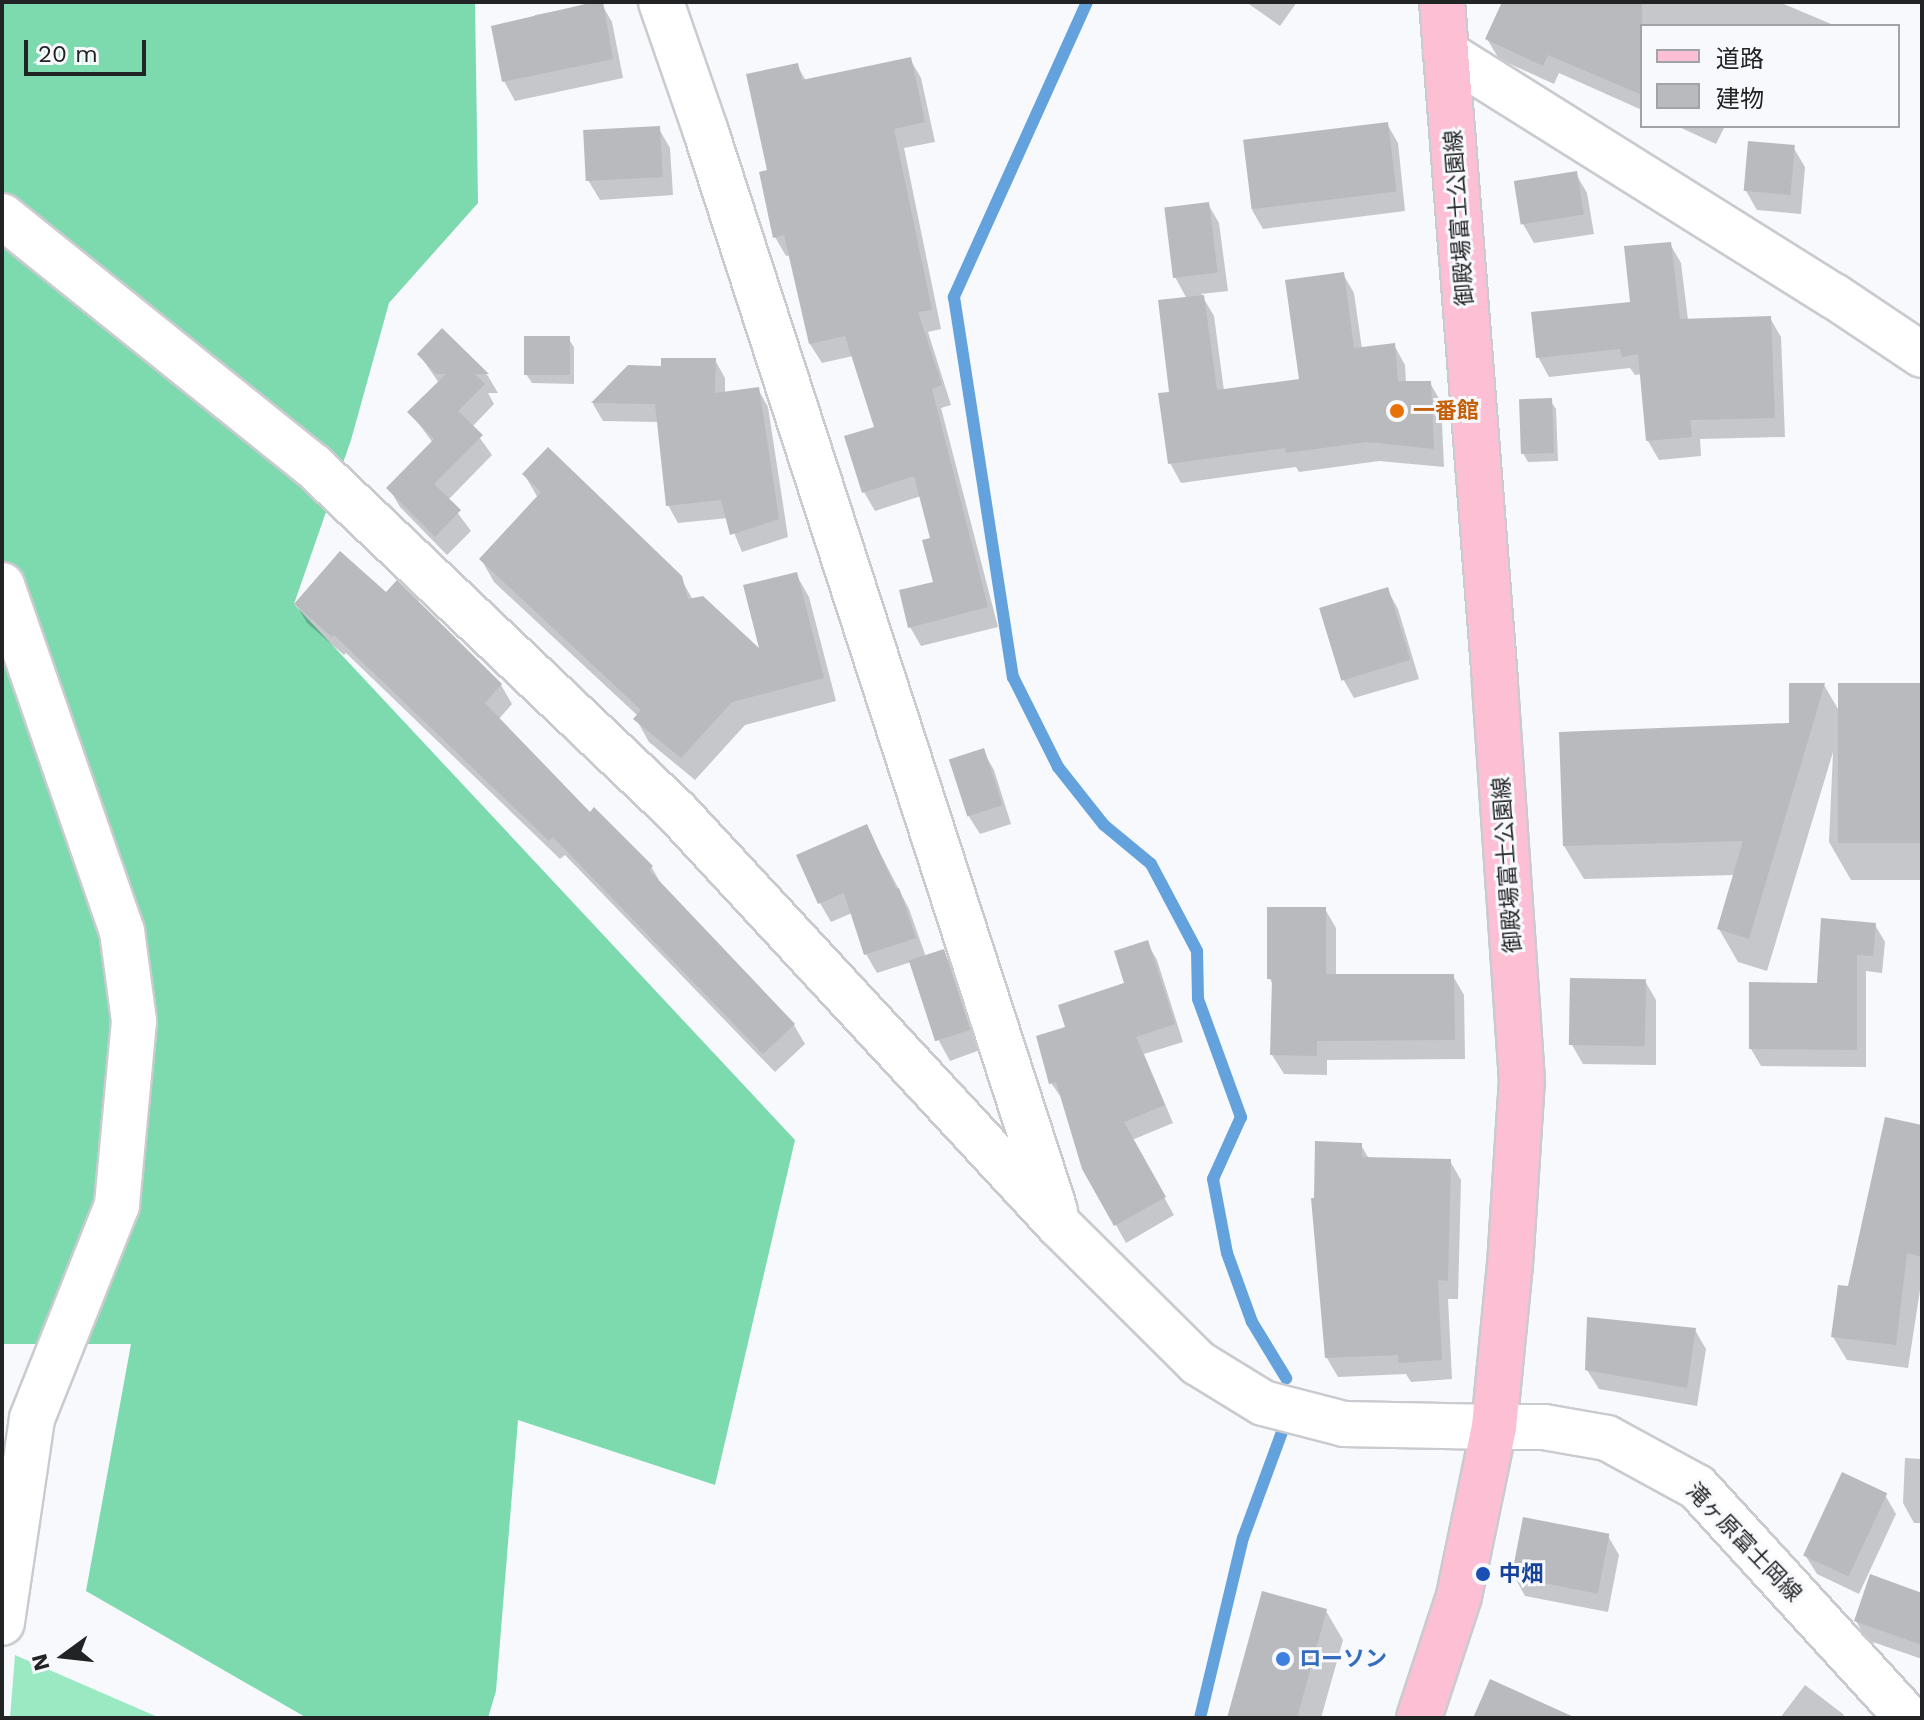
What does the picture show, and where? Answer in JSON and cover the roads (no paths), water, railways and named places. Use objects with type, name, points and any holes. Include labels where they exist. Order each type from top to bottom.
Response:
[{"type":"main road","name":"御殿場富士公園線","points":[[1419,1718],[1459,1596],[1494,1427],[1510,1265],[1522,1081],[1442,2]]},
{"type":"street","points":[[661,2],[705,129],[1059,1225]]},
{"type":"street","points":[[1446,53],[1834,296],[1922,355]]},
{"type":"street","name":"滝ヶ原富士岡線","points":[[2,216],[312,465],[676,811],[1059,1225],[1198,1363],[1263,1403],[1344,1424],[1544,1427],[1607,1438],[1697,1487],[1908,1718]]},
{"type":"street","points":[[2,585],[122,931],[134,1021],[117,1205],[32,1419],[2,1623]]},
{"type":"waterway","points":[[1087,2],[954,297],[1013,677],[1058,767],[1104,825],[1151,864],[1197,951],[1198,999],[1241,1117],[1213,1179],[1227,1253],[1252,1322],[1286,1378]]},
{"type":"waterway","points":[[1200,1718],[1243,1538],[1285,1424]]},
{"type":"place","name":"一番館","points":[[1397,411]]},
{"type":"place","name":"中畑","points":[[1483,1574]]},
{"type":"place","name":"ローソン","points":[[1283,1659]]}]
